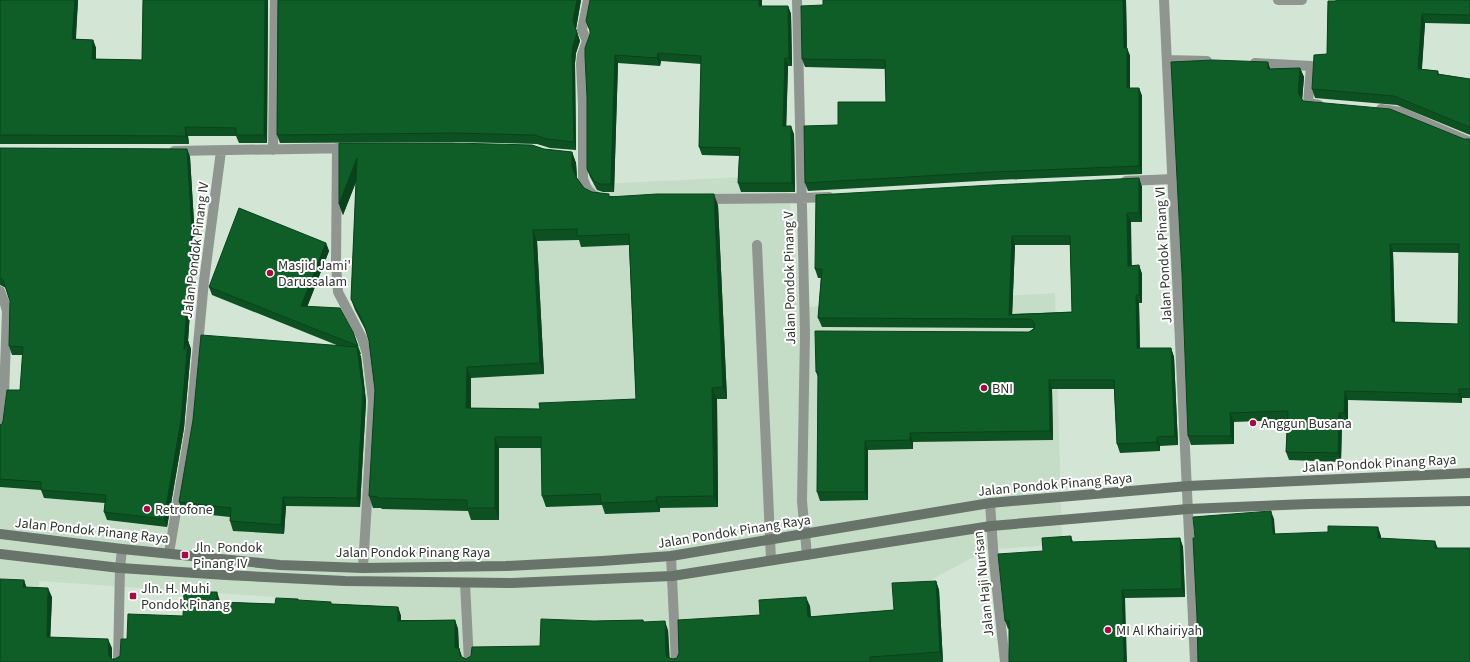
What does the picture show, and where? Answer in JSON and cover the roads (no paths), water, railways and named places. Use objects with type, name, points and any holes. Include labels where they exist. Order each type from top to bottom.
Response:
[{"type":"main road","name":"Jalan Pondok Pinang Raya","points":[[0,534],[122,549],[280,565],[363,568],[514,566],[602,562],[672,556],[990,503],[1188,486],[1470,472]]},
{"type":"main road","name":"Jalan Pondok Pinang Raya","points":[[0,554],[120,568],[345,581],[512,583],[672,576],[991,526],[1188,509],[1309,504],[1470,501]]},
{"type":"street","points":[[273,150],[275,0]]},
{"type":"street","points":[[588,0],[582,30],[587,41],[582,55],[581,64],[583,105],[579,156],[586,188],[590,194],[598,198],[606,198]]},
{"type":"street","name":"Jalan Pondok Pinang V","points":[[797,0],[801,198],[809,333],[802,501],[807,555]]},
{"type":"street","name":"Jalan Pondok Pinang VI","points":[[1164,0],[1188,486],[1195,662]]},
{"type":"street","points":[[1278,0],[1302,0]]},
{"type":"street","points":[[1168,60],[1216,62]]},
{"type":"street","points":[[1247,63],[1311,66],[1308,103],[1327,105]]},
{"type":"street","points":[[1372,109],[1395,110],[1401,112],[1470,142]]},
{"type":"street","points":[[337,148],[336,264],[338,292],[362,338],[367,353],[373,401],[363,568]]},
{"type":"street","points":[[166,151],[361,148]]},
{"type":"street","name":"Jalan Pondok Pinang IV","points":[[169,553],[190,429],[204,281],[221,151]]},
{"type":"street","points":[[1117,182],[1173,179]]},
{"type":"street","points":[[692,199],[801,198],[840,196]]},
{"type":"street","points":[[758,245],[771,560]]},
{"type":"street","points":[[0,292],[7,311],[4,396],[0,428]]},
{"type":"street","name":"Jalan Haji Nurisan","points":[[990,503],[1005,662]]},
{"type":"street","points":[[118,662],[120,568],[122,549]]},
{"type":"street","points":[[672,556],[676,662]]},
{"type":"street","points":[[465,582],[469,662]]},
{"type":"place","name":"Masjid Jami' Darussalam","points":[[270,273]]},
{"type":"place","name":"BNI","points":[[984,388]]},
{"type":"place","name":"Anggun Busana","points":[[1253,423]]},
{"type":"place","name":"Retrofone","points":[[147,509]]},
{"type":"place","name":"Jln. Pondok Pinang IV","points":[[185,555]]},
{"type":"place","name":"Jln. H. Muhi Pondok Pinang","points":[[133,596]]},
{"type":"place","name":"MI Al Khairiyah","points":[[1108,630]]}]
